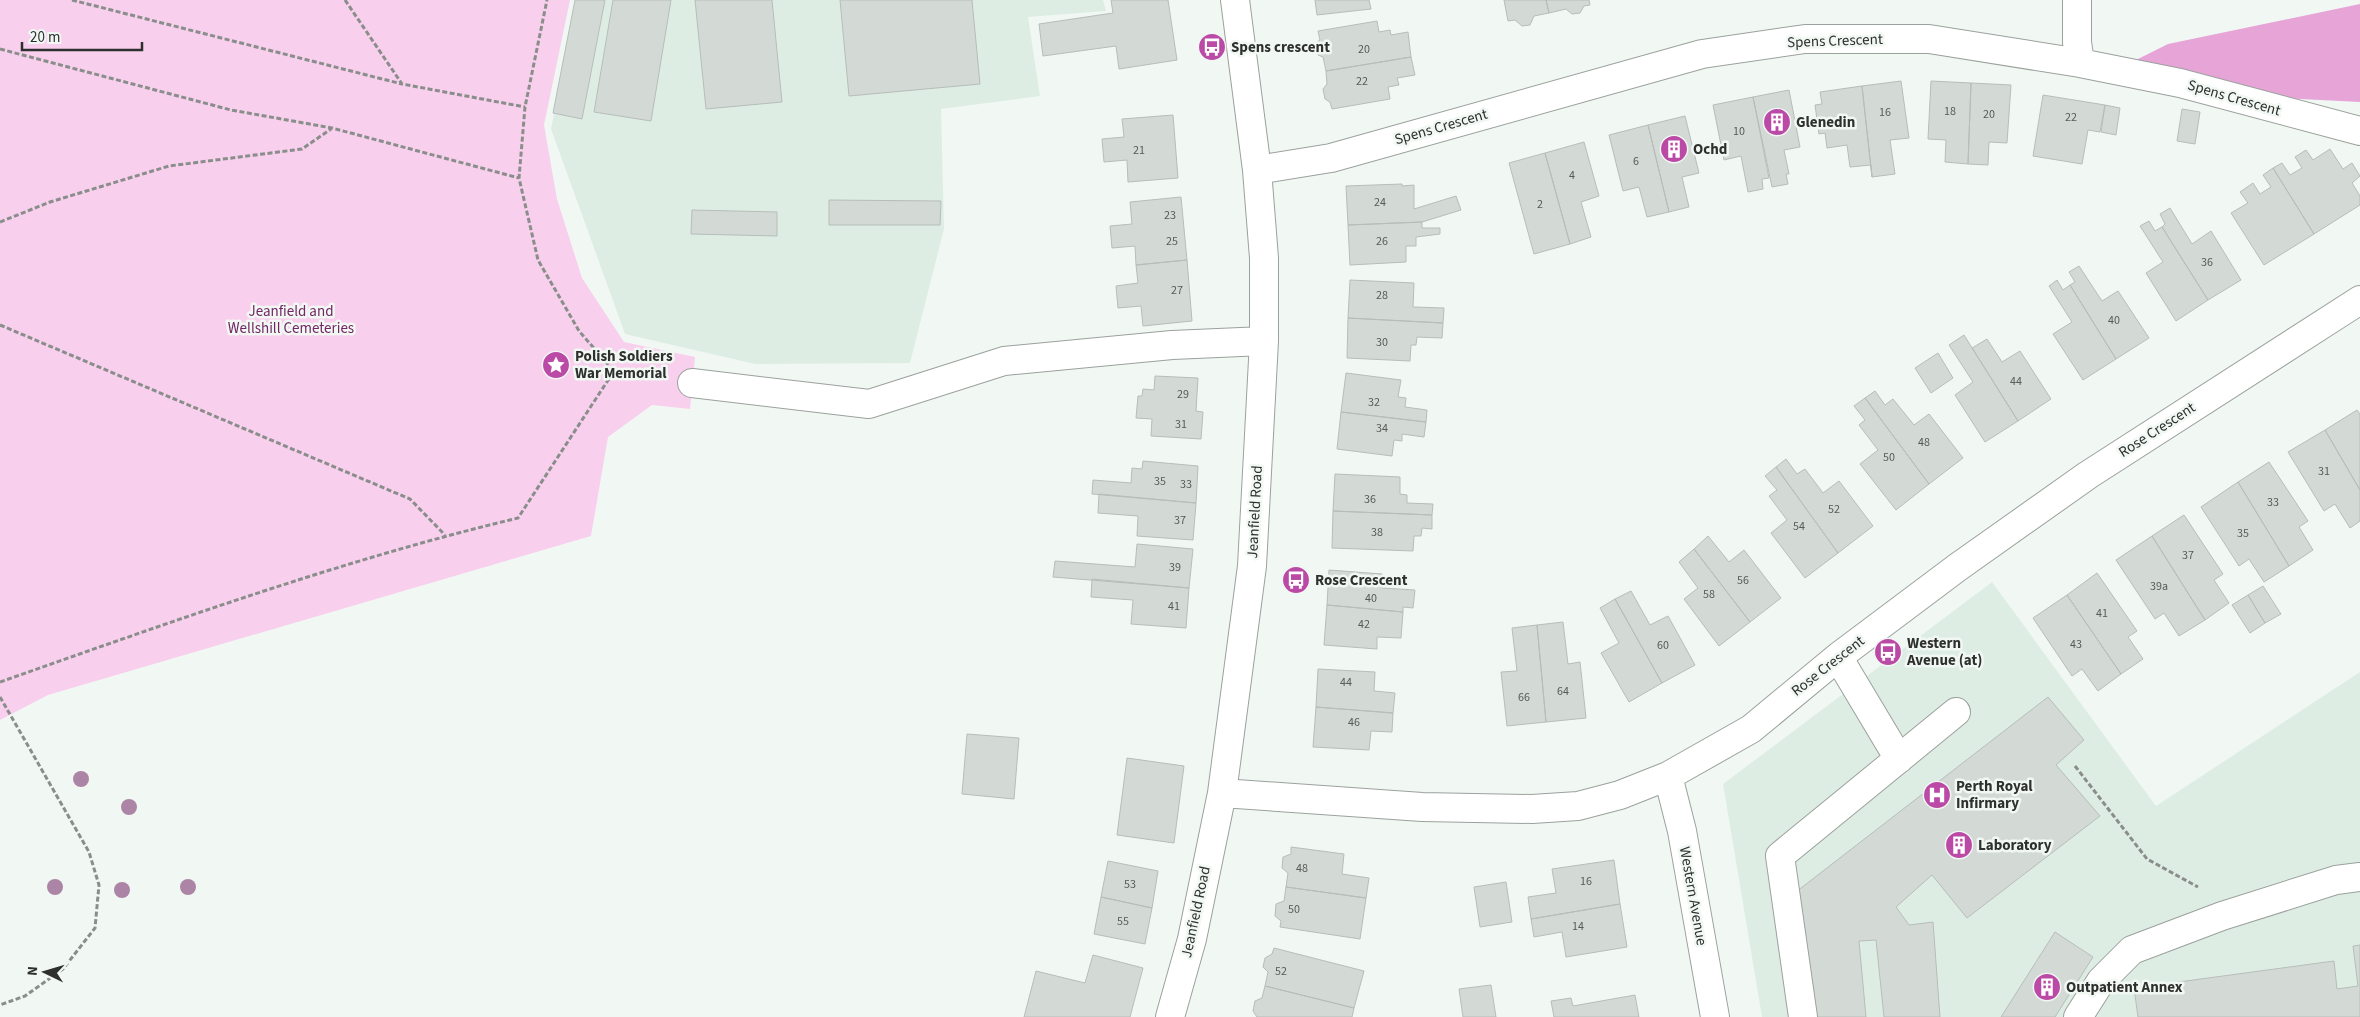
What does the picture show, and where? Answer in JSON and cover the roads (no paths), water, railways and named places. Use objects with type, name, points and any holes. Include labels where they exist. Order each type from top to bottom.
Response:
[{"type":"street","name":"Jeanfield Road","points":[[1170,1017],[1192,940],[1222,793],[1252,566],[1264,341],[1264,258],[1257,170],[1235,0]]},
{"type":"street","points":[[2077,0],[2077,42],[2080,63]]},
{"type":"street","name":"Spens Crescent","points":[[1257,170],[1331,158],[1702,54],[1805,39],[1929,39],[2080,63],[2180,83],[2360,131]]},
{"type":"street","name":"Rose Crescent","points":[[1222,793],[1422,807],[1532,809],[1578,806],[1620,795],[1668,776],[1751,729],[1838,657],[1958,567],[2088,475],[2360,300]]},
{"type":"street","points":[[692,384],[869,404],[1004,361],[1172,345],[1264,341]]},
{"type":"street","points":[[1838,657],[1899,759]]},
{"type":"street","points":[[1803,1017],[1780,856],[1956,712]]},
{"type":"street","name":"Western Avenue","points":[[1668,776],[1682,831],[1715,1017]]},
{"type":"street","points":[[2078,1017],[2101,981],[2132,950],[2222,916],[2336,880],[2360,877]]},
{"type":"place","name":"Spens crescent","points":[[1212,47]]},
{"type":"place","name":"Glenedin","points":[[1777,122]]},
{"type":"place","name":"Ochd","points":[[1674,149]]},
{"type":"place","name":"Polish Soldiers War Memorial","points":[[556,365]]},
{"type":"place","name":"Rose Crescent","points":[[1296,580]]},
{"type":"place","name":"Western Avenue (at)","points":[[1888,652]]},
{"type":"place","name":"Perth Royal Infirmary","points":[[1937,795]]},
{"type":"place","name":"Laboratory","points":[[1959,845]]},
{"type":"place","name":"Outpatient Annex","points":[[2047,987]]},
{"type":"park label","name":"Jeanfield and Wellshill Cemeteries","points":[[291,320]]}]
